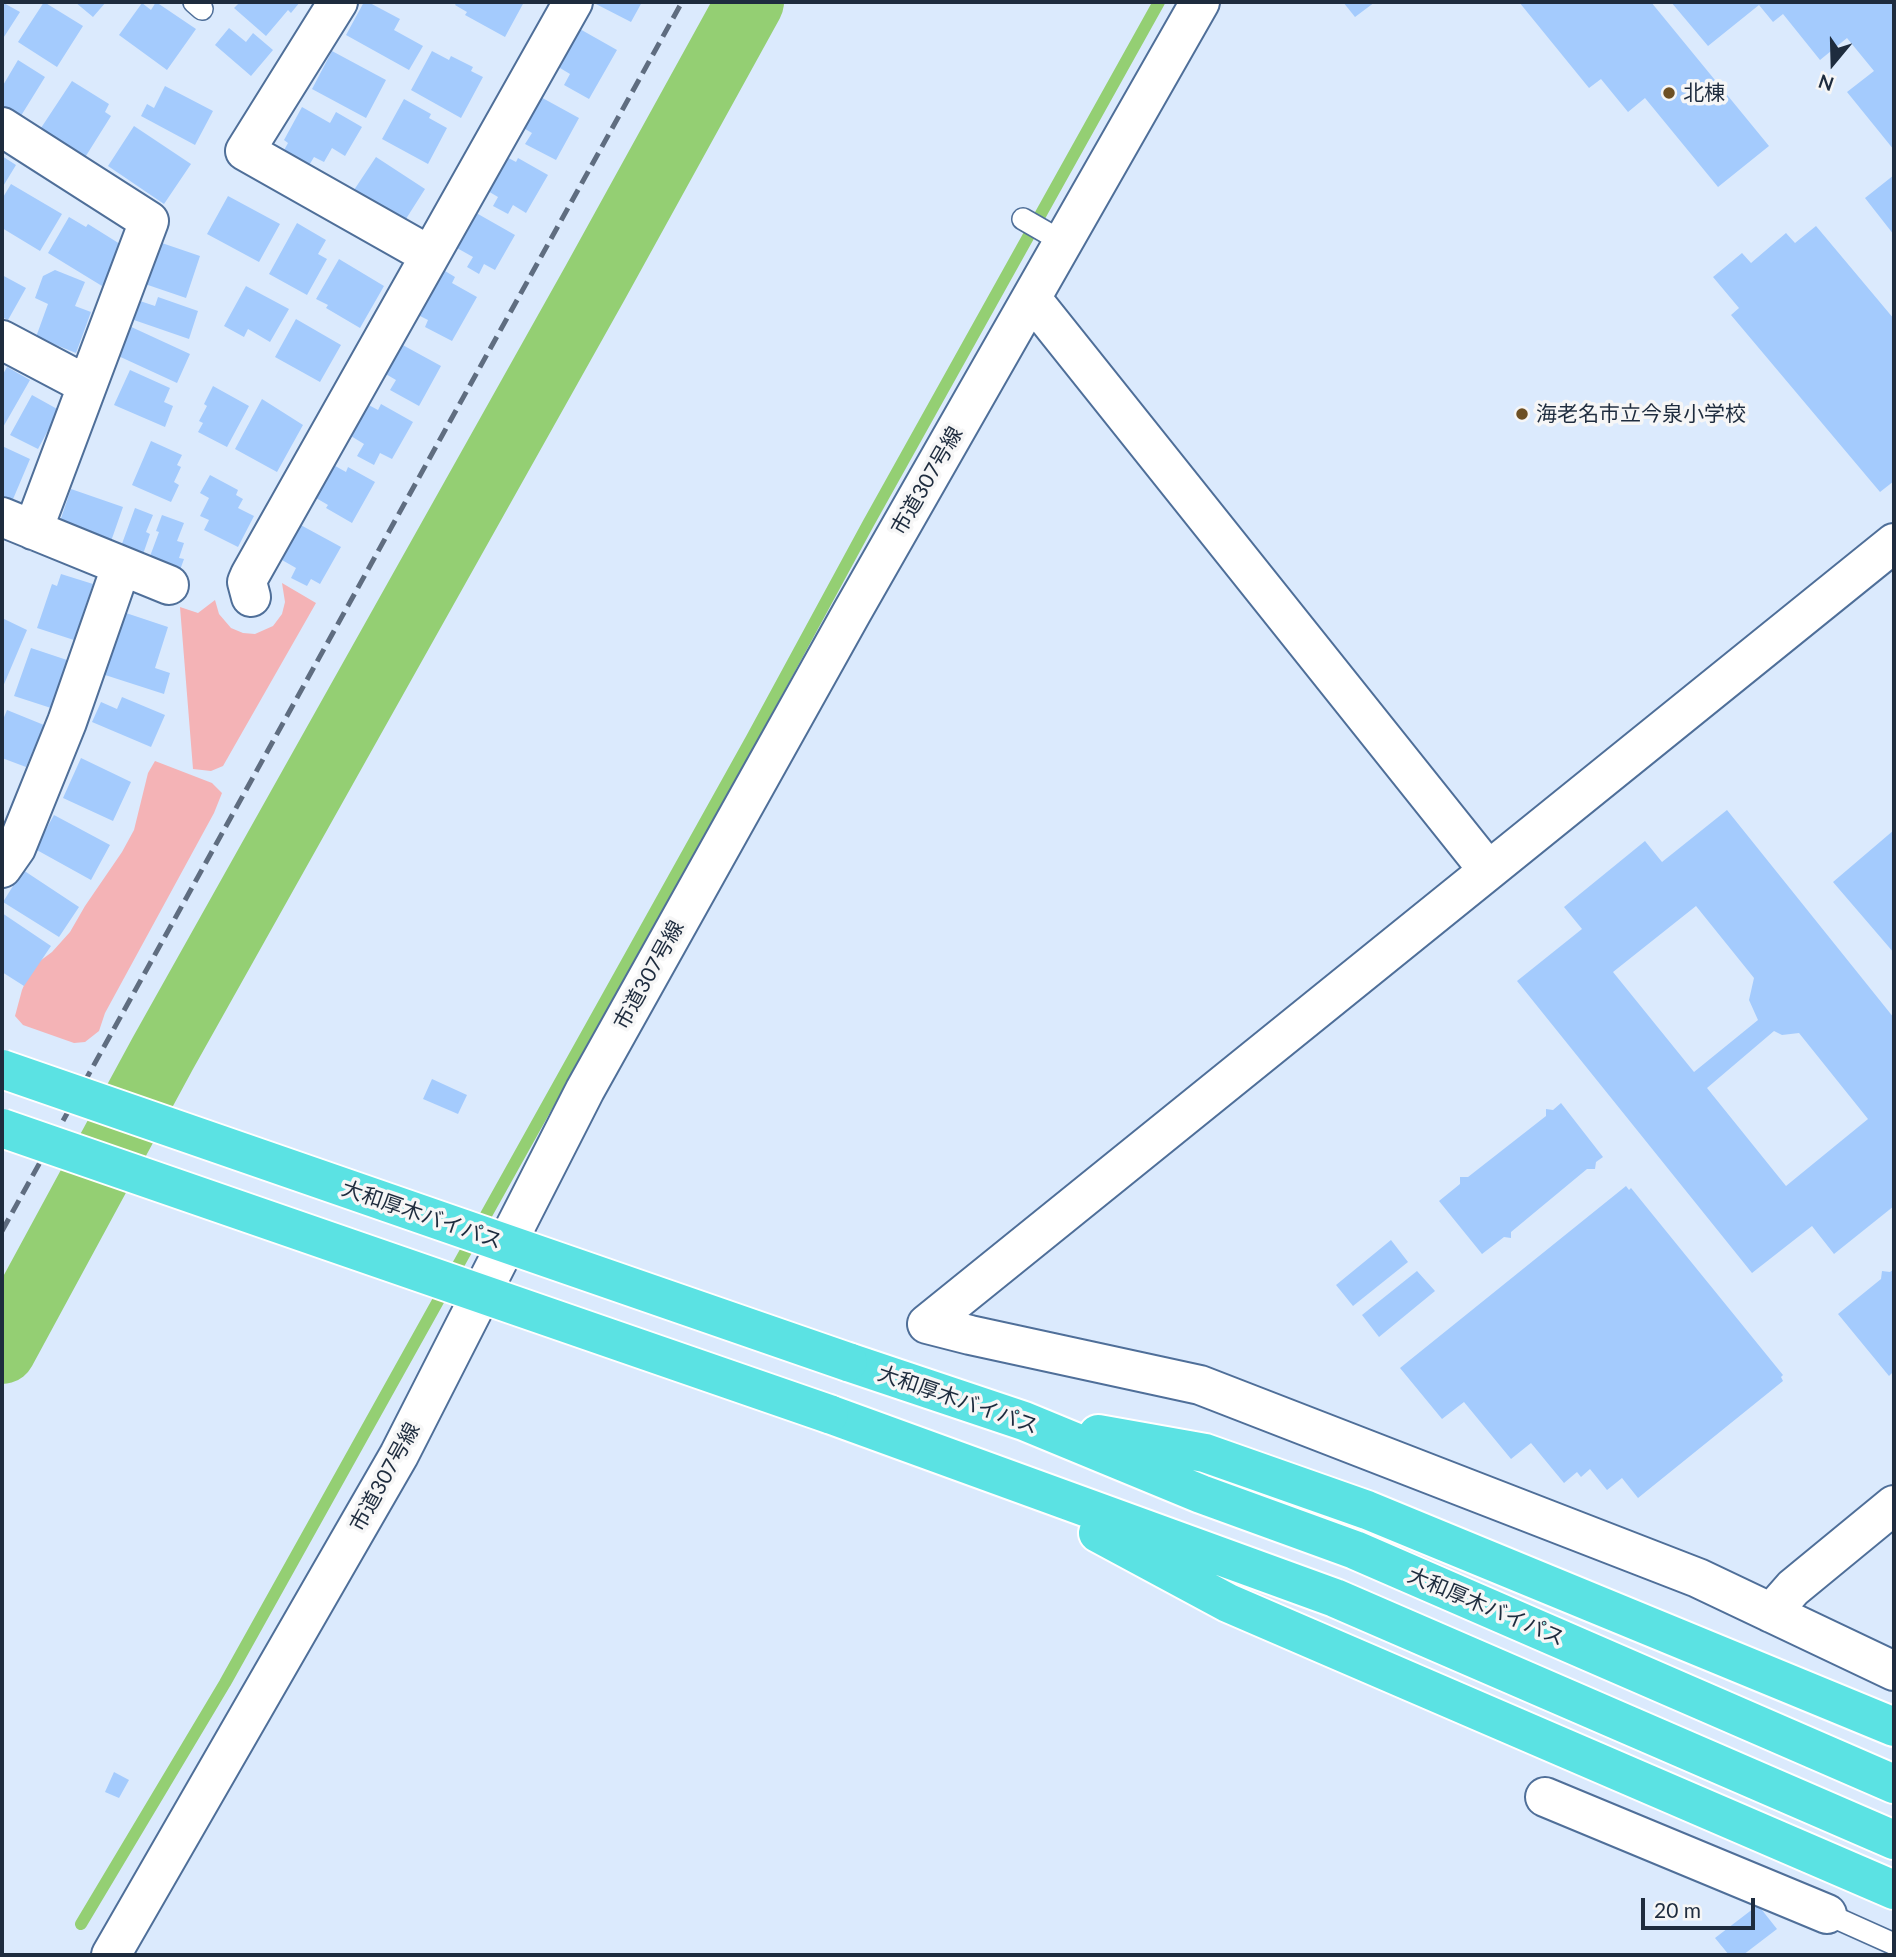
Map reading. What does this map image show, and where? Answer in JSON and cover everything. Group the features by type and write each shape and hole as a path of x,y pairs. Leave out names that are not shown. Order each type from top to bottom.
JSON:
{"highway":[{"name":"大和厚木バイパス","path":"2,1069 1024,1421 1201,1494 1355,1550 1894,1784"},
{"path":"2,1128 972,1464 1335,1598 1894,1840"},
{"path":"1024,1421 1205,1453 1342,1501 1894,1727"},
{"path":"972,1464 1228,1603 1894,1890"}],"street":[{"path":"338,2 245,151 429,256"},
{"path":"251,597 247,582 250,575 573,2"},
{"name":"市道307号線","path":"111,1955 398,1455 585,1090 852,612 1031,299 1055,237 1200,2"},
{"path":"2,127 149,221 87,385 17,523 169,585"},
{"path":"1031,299 1488,870"},
{"path":"2,340 87,385"},
{"path":"1894,543 927,1324 1200,1385 1698,1578 1894,1671"},
{"path":"2,868 16,848 66,722 121,567"},
{"path":"1771,1612 1793,1588 1894,1505"},
{"path":"1545,1797 1827,1914"}],"lane":[{"path":"1023,219 1055,237"},
{"path":"1827,1914 1894,1944"}],"shaded area":[{"path":"282,583 316,603 223,766 211,771 193,769 180,607 198,613 215,600 219,614 231,628 255,634 273,626 282,614 285,602"},
{"path":"155,761 212,783 222,793 214,813 105,1013 99,1031 85,1042 74,1043 23,1025 15,1016 32,967 52,952 70,932 122,852 134,830 148,773"}],"building":[{"path":"2,2 20,12 2,40"},
{"path":"44,2 83,26 57,67 18,42"},
{"path":"75,2 106,2 93,17"},
{"path":"156,2 196,29 167,70 119,35 142,3 151,10"},
{"path":"240,2 300,2 291,13 288,10 266,36 234,8"},
{"path":"364,2 400,19 394,30 423,46 409,70 346,35"},
{"path":"457,2 524,2 505,37 465,15 467,12 455,5"},
{"path":"592,2 642,2 631,22"},
{"path":"1343,2 1375,2 1355,17"},
{"name":"北棟","path":"1519,2 1651,2 1769,146 1718,187 1645,98 1628,112 1601,79 1589,88"},
{"path":"1671,2 1894,2 1894,150 1847,92 1874,71 1847,38 1820,60 1783,14 1773,22 1759,5 1708,46"},
{"path":"571,24 617,50 589,99 564,85 570,74 555,65"},
{"path":"229,28 246,42 253,33 273,50 251,76 215,45"},
{"path":"332,51 386,80 366,118 312,89"},
{"path":"432,51 449,60 451,56 473,67 471,71 483,77 461,118 411,90"},
{"path":"18,60 45,77 19,119 2,109 2,87"},
{"path":"72,81 109,104 105,112 111,116 84,159 39,131"},
{"path":"165,86 213,111 195,145 141,116 147,104 154,108"},
{"path":"537,95 579,118 556,160 525,144 532,133 520,126"},
{"path":"404,99 431,114 429,118 447,128 428,164 382,139"},
{"path":"302,107 330,123 336,112 362,127 345,156 332,148 324,162 314,157 308,167 283,152 288,143 284,140"},
{"path":"134,126 191,164 164,204 108,166"},
{"path":"501,154 516,162 518,158 548,175 526,213 513,205 508,214 493,206 498,197 481,187"},
{"path":"2,156 16,165 2,188"},
{"path":"376,157 425,189 404,222 354,190"},
{"path":"1894,175 1894,235 1865,198"},
{"path":"11,184 62,214 40,251 2,228 2,199"},
{"path":"228,196 280,224 259,262 207,234"},
{"path":"471,210 515,235 495,270 484,264 479,274 467,267 473,257 457,248"},
{"path":"69,217 86,227 88,224 120,244 116,251 121,254 102,286 48,253"},
{"path":"297,223 326,240 318,254 327,259 307,295 269,274"},
{"path":"1816,226 1894,319 1894,481 1880,492 1731,315 1739,308 1713,277 1742,253 1751,263 1786,233 1795,243"},
{"path":"159,242 200,256 186,298 145,284"},
{"path":"339,259 384,286 360,328 316,299"},
{"path":"435,265 455,277 452,283 477,297 452,341 425,327 428,320 410,311"},
{"path":"55,270 85,282 75,306 91,312 76,353 36,337 48,304 35,298 43,276"},
{"path":"2,275 26,288 8,320 2,317"},
{"path":"246,286 289,309 270,342 248,329 244,337 224,326"},
{"path":"158,297 198,311 189,339 134,320 140,301 155,306"},
{"path":"296,319 341,345 320,382 275,357"},
{"path":"127,325 190,354 177,383 114,354"},
{"path":"399,343 441,366 419,406 390,390 396,380 384,373"},
{"path":"7,367 30,380 2,429 2,376"},
{"path":"130,370 170,388 164,402 173,406 165,427 114,405"},
{"path":"213,386 249,406 227,447 198,432 203,423 199,421 207,406 204,404"},
{"path":"32,395 59,410 38,449 10,435"},
{"path":"262,399 303,425 277,472 235,449"},
{"path":"363,402 378,410 381,404 413,422 392,459 380,453 374,465 357,456 364,444 351,436 353,431 348,429"},
{"path":"151,441 182,455 177,465 181,467 174,482 179,485 171,502 132,485"},
{"path":"2,446 30,459 8,511 2,508"},
{"path":"328,462 346,472 348,467 375,482 352,523 326,508 328,505 311,495"},
{"path":"210,475 238,490 236,495 243,499 238,508 254,516 238,547 204,530 209,520 200,516 209,498 200,493"},
{"path":"71,489 123,507 109,547 57,530"},
{"path":"135,508 153,515 146,532 150,534 141,560 119,552"},
{"path":"162,515 184,523 177,541 184,543 179,558 184,559 180,570 149,559"},
{"path":"297,523 341,547 320,584 311,579 307,586 291,578 296,568 282,560 288,549 284,546"},
{"path":"61,574 93,584 74,640 37,628 52,584 57,586"},
{"path":"123,612 168,627 155,668 170,673 164,694 102,674"},
{"path":"2,618 27,630 2,689"},
{"path":"31,648 67,660 51,708 14,696"},
{"path":"122,697 165,715 151,747 92,722 101,702 117,709"},
{"path":"7,710 44,725 26,767 2,758 2,722"},
{"path":"81,758 131,782 113,821 63,798"},
{"path":"1727,810 1894,1018 1894,1206 1834,1254 1812,1226 1752,1273 1517,981 1582,929 1564,907 1645,841 1662,862","holes":["1696,906 1754,978 1749,1000 1758,1020 1694,1072 1613,972","1774,1031 1782,1035 1799,1033 1868,1119 1786,1186 1707,1088"]},
{"path":"54,815 110,845 91,880 35,849"},
{"path":"1894,830 1894,953 1833,882"},
{"path":"23,870 79,907 59,937 3,902"},
{"path":"2,913 51,946 24,986 2,972"},
{"path":"432,1079 467,1095 458,1114 423,1099"},
{"path":"1561,1103 1603,1157 1596,1162 1595,1169 1587,1169 1511,1232 1511,1238 1504,1237 1482,1254 1439,1201 1460,1184 1460,1177 1468,1177 1546,1116 1546,1109 1553,1110"},
{"path":"1626,1186 1629,1190 1631,1188 1783,1375 1783,1381 1638,1498 1622,1478 1607,1490 1590,1469 1581,1477 1577,1472 1564,1483 1531,1443 1511,1459 1464,1402 1442,1419 1400,1368"},
{"path":"1391,1240 1408,1262 1353,1306 1336,1285"},
{"path":"1894,1269 1894,1371 1889,1376 1838,1314 1881,1279 1882,1271 1890,1272"},
{"path":"1417,1271 1435,1291 1379,1337 1362,1315"},
{"path":"114,1772 129,1780 119,1798 105,1792"},
{"path":"1758,1905 1777,1929 1743,1955 1729,1955 1715,1938"}],"waterway":[{"path":"2,1350 163,1053 750,2"},
{"path":"81,1924 225,1683 1159,2"}],"railway":[{"path":"2,1231 682,2"}],"place":[{"name":"北棟","path":"1669,93"},
{"name":"海老名市立今泉小学校","path":"1522,414"}]}
